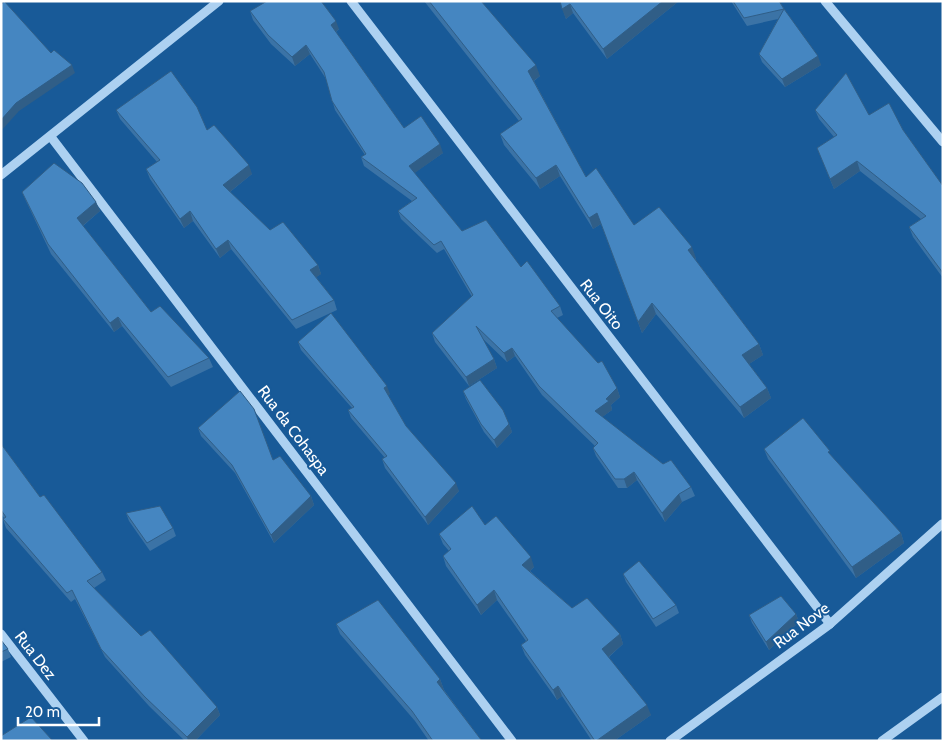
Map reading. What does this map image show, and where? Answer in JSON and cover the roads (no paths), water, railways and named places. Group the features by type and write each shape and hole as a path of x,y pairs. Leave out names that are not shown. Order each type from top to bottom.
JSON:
{"street":[{"path":"1,175 52,137 219,1"},
{"name":"Rua Oito","path":"351,1 830,624"},
{"path":"825,1 943,142"},
{"name":"Rua da Cohaspa","path":"52,137 512,741"},
{"name":"Rua Nove","path":"670,741 830,624 942,524"},
{"name":"Rua Dez","path":"1,634 84,741"},
{"path":"882,741 943,698"}]}
